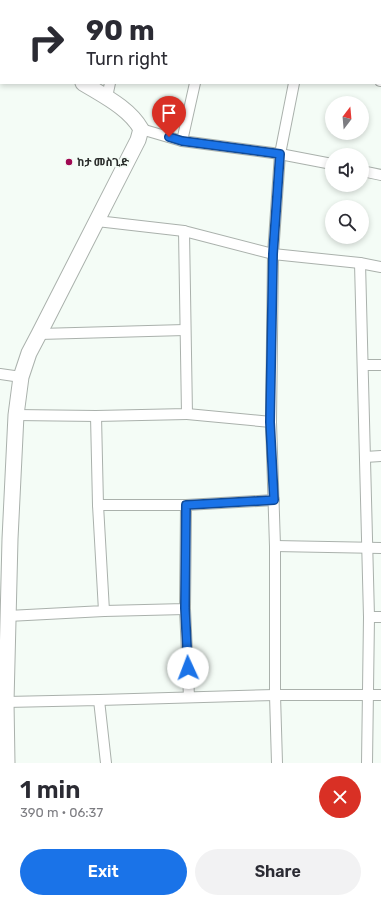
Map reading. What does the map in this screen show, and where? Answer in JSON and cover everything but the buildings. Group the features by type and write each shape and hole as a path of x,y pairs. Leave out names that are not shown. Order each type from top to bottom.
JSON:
{"street":[{"path":"87,84 108,90 135,119 141,129 182,141 280,154 325,163"},
{"path":"182,141 195,84"},
{"path":"277,763 275,696 275,546 270,422 273,254 280,154 294,84"},
{"path":"7,763 4,655 8,616 5,538 16,415 21,377 39,334 138,140 141,129"},
{"path":"369,172 381,175"},
{"path":"97,221 184,231 273,254 360,264 381,268"},
{"path":"184,231 187,414"},
{"path":"360,264 369,617 367,763"},
{"path":"39,334 185,330"},
{"path":"363,365 381,365"},
{"path":"0,374 21,377"},
{"path":"16,415 96,416 187,414 270,422"},
{"path":"96,416 98,505 104,611"},
{"path":"365,457 381,456"},
{"path":"98,505 186,505 274,500"},
{"path":"186,505 185,608 189,697"},
{"path":"275,546 381,548"},
{"path":"8,616 185,608"},
{"path":"369,617 381,617"},
{"path":"6,702 189,697 381,695"},
{"path":"99,700 106,763"}],"place":[{"name":"ከታ መስጊድ","path":"69,162"}],"route":[{"path":"169,137 182,141 280,154 273,254 270,422 274,500 186,505 185,608 188,668"}]}
